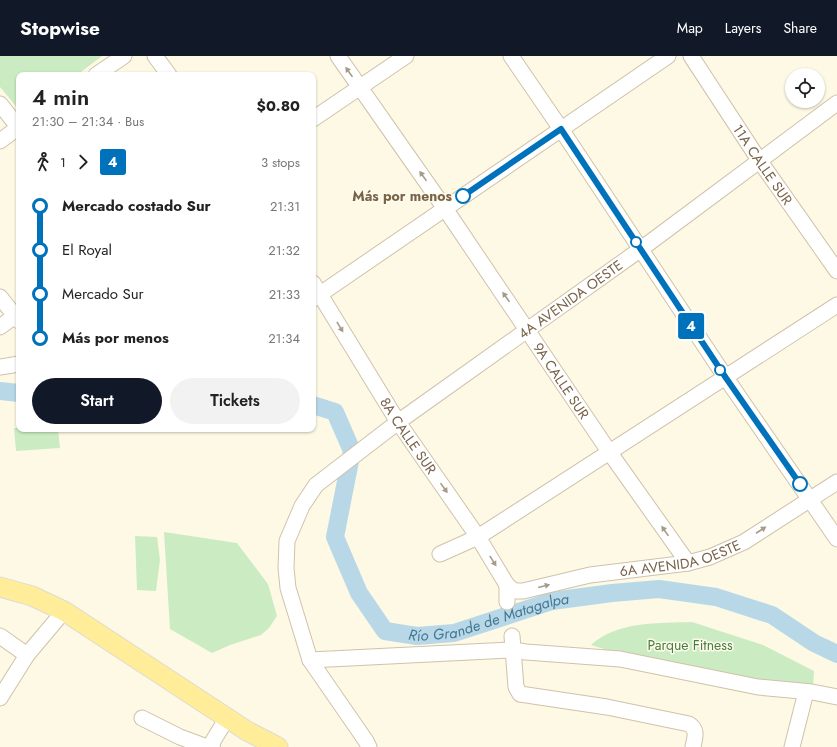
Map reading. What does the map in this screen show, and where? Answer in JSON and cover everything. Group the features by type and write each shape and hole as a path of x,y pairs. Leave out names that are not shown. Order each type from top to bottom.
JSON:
{"main road":[{"path":"0,588 32,596 64,611 247,731 278,747"}],"street":[{"path":"100,72 124,56"},
{"path":"156,56 167,72"},
{"name":"9A CALLE SUR","path":"338,56 445,208 528,329 610,453 688,563"},
{"path":"316,117 406,56"},
{"path":"511,56 726,378 837,539"},
{"path":"316,291 445,208 668,56"},
{"name":"11A CALLE SUR","path":"691,56 759,160 837,271"},
{"name":"4A AVENIDA OESTE","path":"368,747 366,741 310,660 288,588 286,568 287,541 302,506 316,485 398,422 641,249 837,103"},
{"path":"0,104 16,124"},
{"path":"0,141 16,130"},
{"name":"8A CALLE SUR","path":"316,294 398,422 478,537 507,585"},
{"path":"0,297 16,315"},
{"path":"440,554 478,537 837,305"},
{"path":"0,327 16,318"},
{"path":"0,366 16,364"},
{"name":"6A AVENIDA OESTE","path":"507,585 514,591 523,592 590,575 688,563 710,557 744,542 837,482"},
{"path":"507,585 507,602"},
{"path":"0,698 27,655 64,611"},
{"path":"0,636 27,655"},
{"path":"310,660 512,643 526,652 620,659 758,687 837,697"},
{"path":"512,643 516,687 520,694 607,706 689,724 694,727 696,731 693,747"},
{"path":"792,747 806,692"},
{"path":"142,718 180,737 207,747"},
{"path":"212,747 213,741 227,718"}],"green space":[{"path":"0,56 102,56 81,72 16,72 16,106 0,87"},
{"path":"14,428 16,428 16,432 58,432 60,448 16,451"},
{"path":"164,532 237,543 268,584 277,616 269,628 261,635 230,645 212,653 170,629"},
{"path":"135,536 157,537 160,560 156,591 137,590"},
{"name":"Parque Fitness","path":"692,622 763,645 814,671 813,688 673,666 591,645 601,637 626,627 652,623"}],"waterway":[{"name":"Río Grande de Matagalpa","path":"0,391 16,393"},
{"name":"Río Grande de Matagalpa","path":"316,406 335,412 352,451 335,537 359,593 385,631 417,636 454,633 552,601 612,593 659,589 716,597 772,615 814,643 837,654"}],"bus line":[{"name":"4","path":"463,196 561,129 726,378 800,484"}],"place":[{"name":"Más por menos","path":"463,196"}]}
